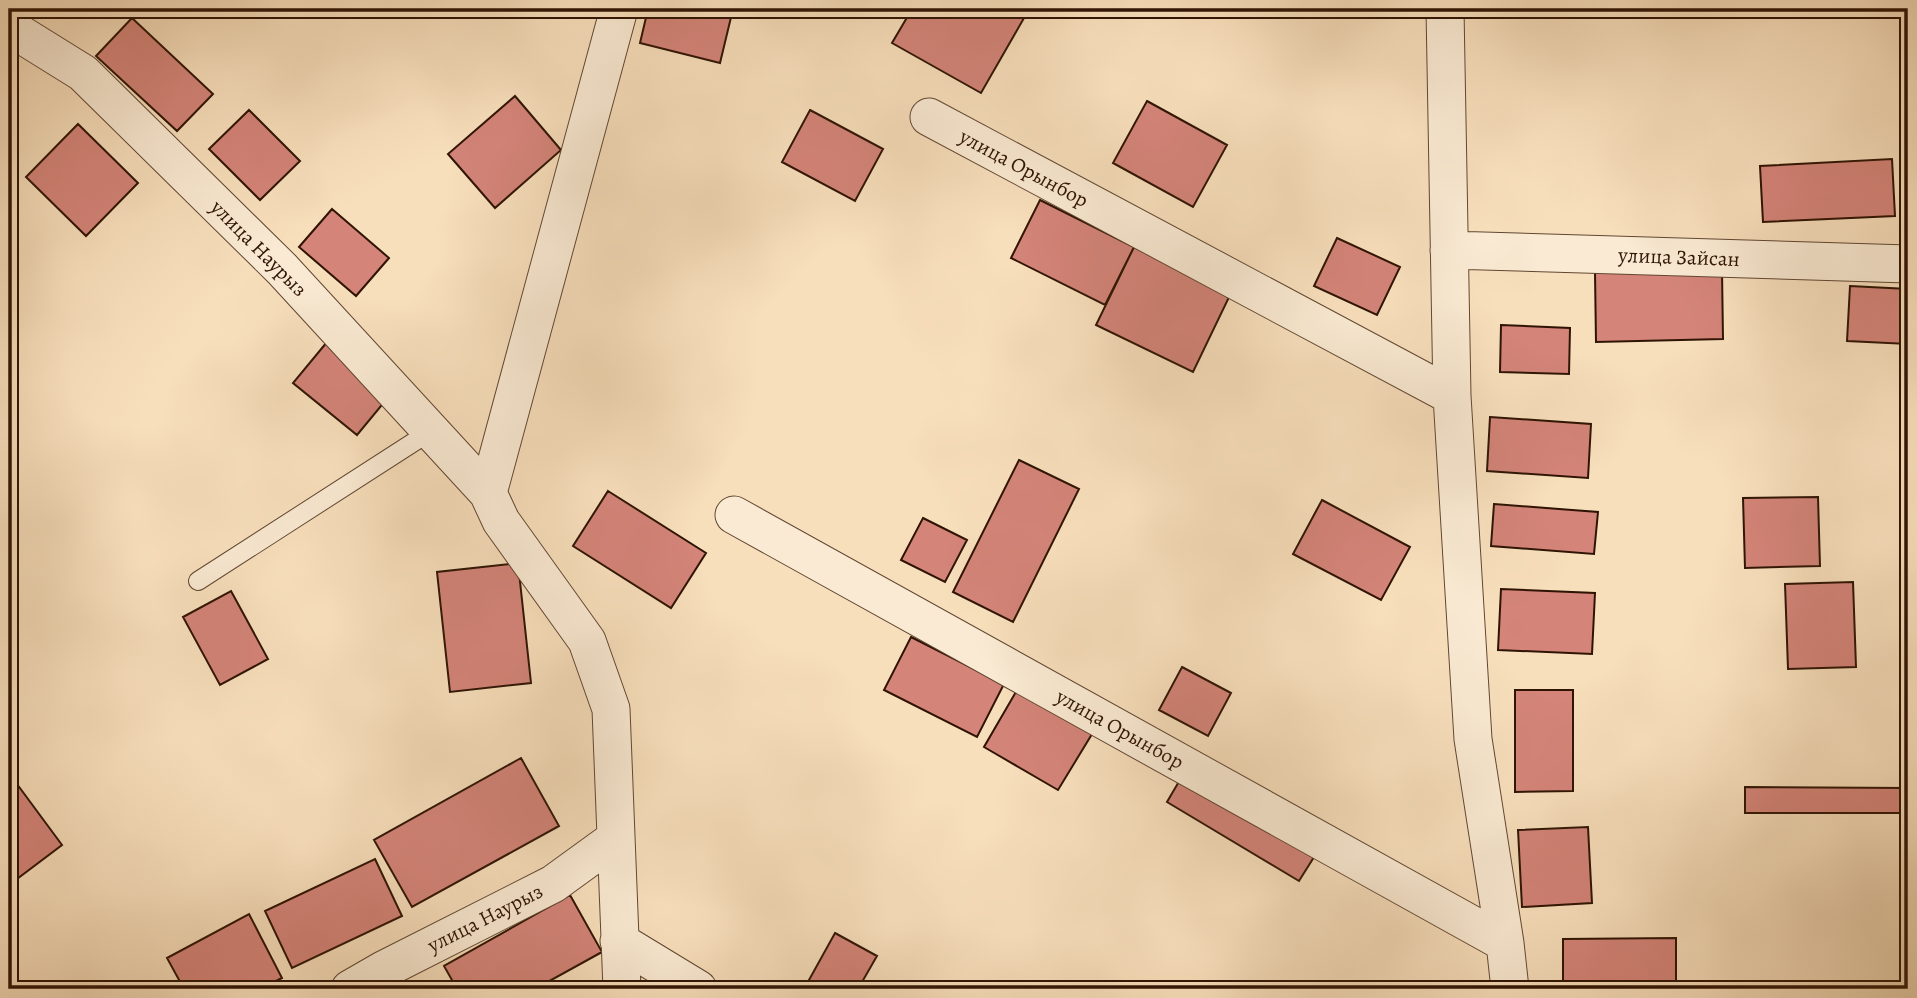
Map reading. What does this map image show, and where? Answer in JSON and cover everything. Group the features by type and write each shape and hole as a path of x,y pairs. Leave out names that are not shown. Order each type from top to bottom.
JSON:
{"street":[{"path":"488,493 619,9"},
{"path":"1444,9 1452,396 1474,738 1510,989"},
{"name":"улица Наурыз","path":"9,27 83,73 282,269 488,493 501,521 587,641 611,709 622,989"},
{"name":"улица Орынбор","path":"929,117 1452,396"},
{"name":"улица Зайсан","path":"1449,250 1908,264"},
{"name":"улица Орынбор","path":"734,515 1505,943"},
{"name":"улица Наурыз","path":"350,989 553,884 615,839"},
{"path":"620,942 698,989"}],"lane":[{"path":"198,581 431,431"}],"building":[{"path":"535,9 554,9 548,17"},
{"path":"648,9 733,9 720,63 640,43"},
{"path":"912,9 1028,11 981,93 892,43"},
{"path":"132,18 213,94 177,131 96,56"},
{"path":"515,96 561,150 495,208 448,154"},
{"path":"1147,101 1227,145 1193,207 1113,163"},
{"path":"249,110 300,161 260,200 209,149"},
{"path":"810,110 883,149 855,201 782,162"},
{"path":"78,124 138,183 86,236 26,177"},
{"path":"1892,159 1895,216 1763,222 1760,166"},
{"path":"1040,200 1134,247 1105,305 1011,258"},
{"path":"332,209 389,258 356,296 299,247"},
{"path":"1337,238 1400,267 1377,315 1314,286"},
{"path":"1134,247 1231,293 1193,372 1096,325"},
{"path":"1722,270 1723,339 1596,342 1595,273"},
{"path":"1850,286 1908,289 1908,344 1847,341"},
{"path":"1501,325 1570,328 1569,374 1500,372"},
{"path":"327,342 391,394 357,435 293,383"},
{"path":"1490,417 1591,424 1588,478 1487,471"},
{"path":"1019,460 1079,489 1013,622 953,592"},
{"path":"608,491 706,553 671,608 573,546"},
{"path":"1818,497 1820,566 1745,568 1743,498"},
{"path":"1322,500 1410,547 1381,600 1293,554"},
{"path":"1494,504 1598,512 1594,554 1491,546"},
{"path":"923,518 967,540 945,582 901,560"},
{"path":"518,563 531,683 450,692 437,572"},
{"path":"1853,582 1856,667 1788,669 1785,584"},
{"path":"1501,589 1595,593 1592,654 1498,650"},
{"path":"231,591 268,659 220,685 183,617"},
{"path":"911,637 1004,684 977,737 884,690"},
{"path":"1182,667 1231,693 1208,736 1159,710"},
{"path":"1017,690 1092,734 1058,790 984,747"},
{"path":"1515,690 1573,690 1573,791 1515,792"},
{"path":"521,758 559,826 412,907 374,840"},
{"path":"1181,778 1314,857 1299,881 1167,802"},
{"path":"14,780 62,845 9,885 9,783"},
{"path":"1745,787 1908,788 1908,813 1745,813"},
{"path":"1588,827 1592,903 1522,907 1518,830"},
{"path":"375,859 402,916 292,968 265,911"},
{"path":"570,895 602,952 535,989 457,989 444,966"},
{"path":"249,914 282,978 260,989 184,989 167,958"},
{"path":"835,933 877,956 858,989 804,989"},
{"path":"1676,938 1676,989 1563,989 1563,939"}]}
